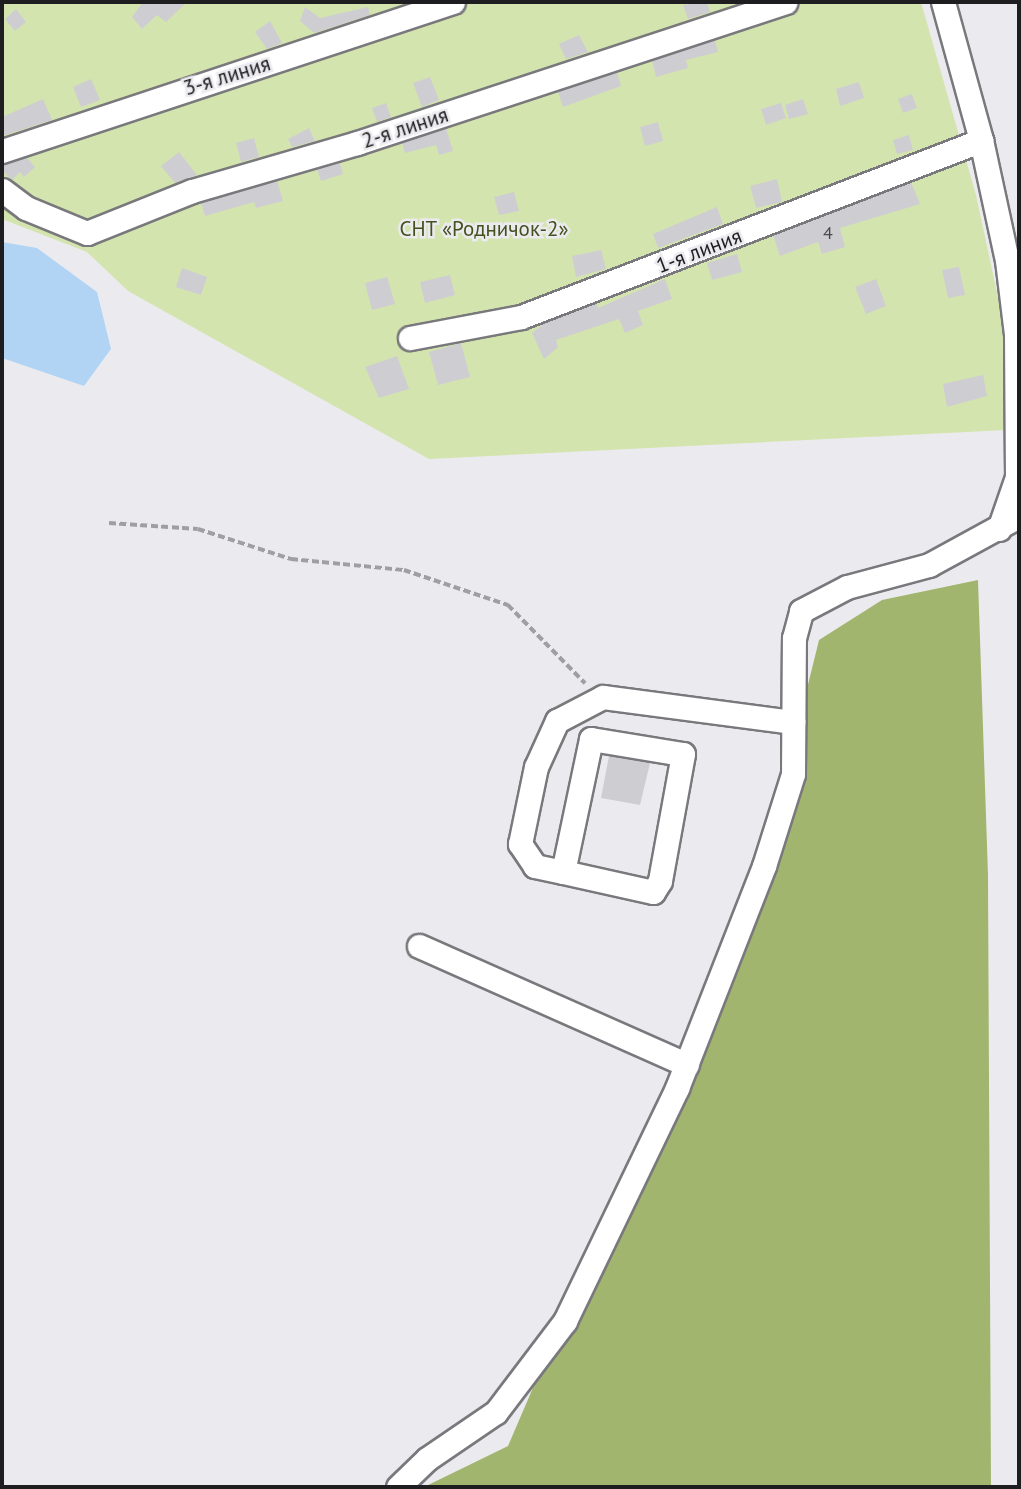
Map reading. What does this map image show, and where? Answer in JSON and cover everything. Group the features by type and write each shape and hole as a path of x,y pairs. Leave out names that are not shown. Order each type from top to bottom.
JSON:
{"street":[{"name":"3-я линия","path":"2,151 453,2"},
{"name":"2-я линия","path":"2,190 26,208 87,233 192,191 370,139 785,2"},
{"path":"943,2 981,140 1007,260 1016,334 1017,477 999,529"},
{"name":"1-я линия","path":"410,338 521,317 981,140"},
{"path":"398,1487 427,1459 496,1412 565,1321 687,1065 764,866 793,774 794,638 801,611 847,587 929,565 1019,516"},
{"path":"563,872 591,739 683,754 660,881 653,892 535,866 520,844 536,767 557,721 603,698 793,722"},
{"path":"419,946 687,1065"}],"path":[{"path":"109,523 198,529 291,559 404,570 508,605 603,698"}],"green space":[{"name":"СНТ «Родничок-2»","path":"2,2 921,2 976,195 1011,358 1007,430 429,459 128,291 87,252 2,219"},
{"path":"978,580 988,875 991,1487 424,1487 508,1446 535,1383 631,1202 796,801 802,709 819,640 882,600"}],"water":[{"path":"2,242 37,248 97,292 111,349 84,386 2,358"}],"building":[{"path":"143,2 187,2 166,22 157,15 142,29 132,17"},
{"path":"707,2 710,12 688,19 683,5"},
{"path":"305,7 320,18 368,7 370,15 314,33 300,21"},
{"path":"16,9 26,22 15,31 5,19"},
{"path":"270,21 282,43 267,49 255,32"},
{"path":"579,35 588,52 566,59 559,44"},
{"path":"715,40 718,52 686,60 688,68 656,77 652,61"},
{"path":"617,72 621,86 563,107 558,92"},
{"path":"430,77 439,100 422,107 413,83"},
{"path":"91,79 100,100 81,107 73,87"},
{"path":"859,82 864,98 840,106 836,89"},
{"path":"912,94 917,108 903,113 898,99"},
{"path":"43,99 52,120 2,136 2,117"},
{"path":"803,99 808,114 789,119 785,105"},
{"path":"386,103 391,117 377,122 372,108"},
{"path":"781,103 786,118 766,125 761,109"},
{"path":"658,122 663,141 645,146 640,127"},
{"path":"309,128 315,141 292,147 288,139"},
{"path":"446,128 453,151 439,155 436,145 405,153 402,143"},
{"path":"909,135 913,150 897,154 893,140"},
{"path":"254,138 259,157 241,162 236,143"},
{"path":"179,152 197,175 175,183 161,166"},
{"path":"27,158 35,167 24,177 20,172 12,180 2,170 2,165"},
{"path":"340,163 343,174 321,181 317,169"},
{"path":"777,179 782,202 756,208 750,186"},
{"path":"277,181 283,201 256,208 254,202 205,216 201,203"},
{"path":"911,182 920,204 840,228 845,247 822,254 818,242 780,256 773,235"},
{"path":"514,192 519,211 499,215 494,197"},
{"path":"717,207 723,224 658,248 653,234"},
{"path":"601,250 606,269 576,277 572,256"},
{"path":"737,254 742,272 712,280 707,263"},
{"path":"959,267 965,295 948,298 942,270"},
{"path":"182,268 207,277 201,295 176,287"},
{"path":"450,275 455,295 425,303 420,282"},
{"path":"387,277 395,304 372,310 365,283"},
{"path":"665,279 672,299 638,311 643,325 625,333 619,319 556,340 558,347 544,359 532,333 545,323 597,303 598,308"},
{"path":"876,279 886,306 866,314 855,287"},
{"path":"461,343 470,377 438,385 429,352"},
{"path":"397,356 409,389 379,398 365,367"},
{"path":"983,375 987,396 947,407 943,384"},
{"path":"609,756 650,763 640,805 601,798"}]}
